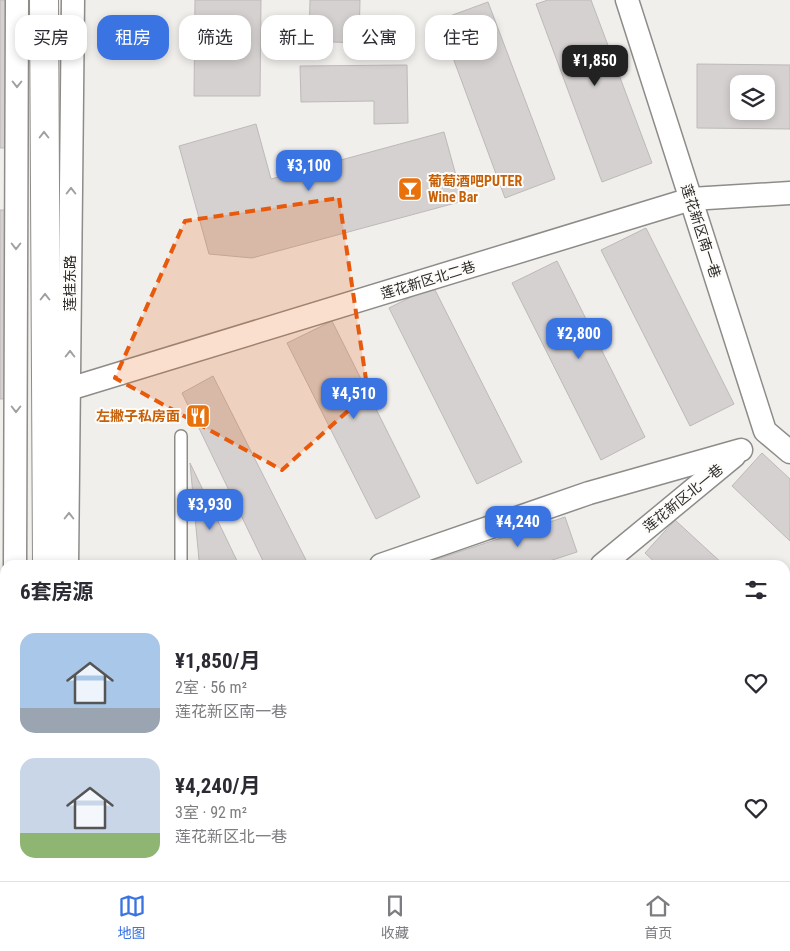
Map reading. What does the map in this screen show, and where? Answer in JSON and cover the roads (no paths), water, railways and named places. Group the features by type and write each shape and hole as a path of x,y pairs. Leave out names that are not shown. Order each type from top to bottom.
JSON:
{"highway":[{"path":"44,0 54,560"}],"street":[{"path":"16,560 17,0"},
{"name":"莲桂东路","path":"54,560 70,389 73,0"},
{"name":"莲花新区南一巷","path":"627,0 765,431"},
{"name":"莲花新区北二巷","path":"70,389 691,199 790,193"},
{"path":"765,431 790,452"},
{"name":"莲花新区北一巷","path":"608,560 765,431"},
{"path":"395,560 589,493 742,450"}],"lane":[{"path":"181,436 181,560"}],"place":[{"name":"葡萄酒吧PUTER Wine Bar","path":"410,189"},
{"name":"左撇子私房面","path":"198,416"}]}
